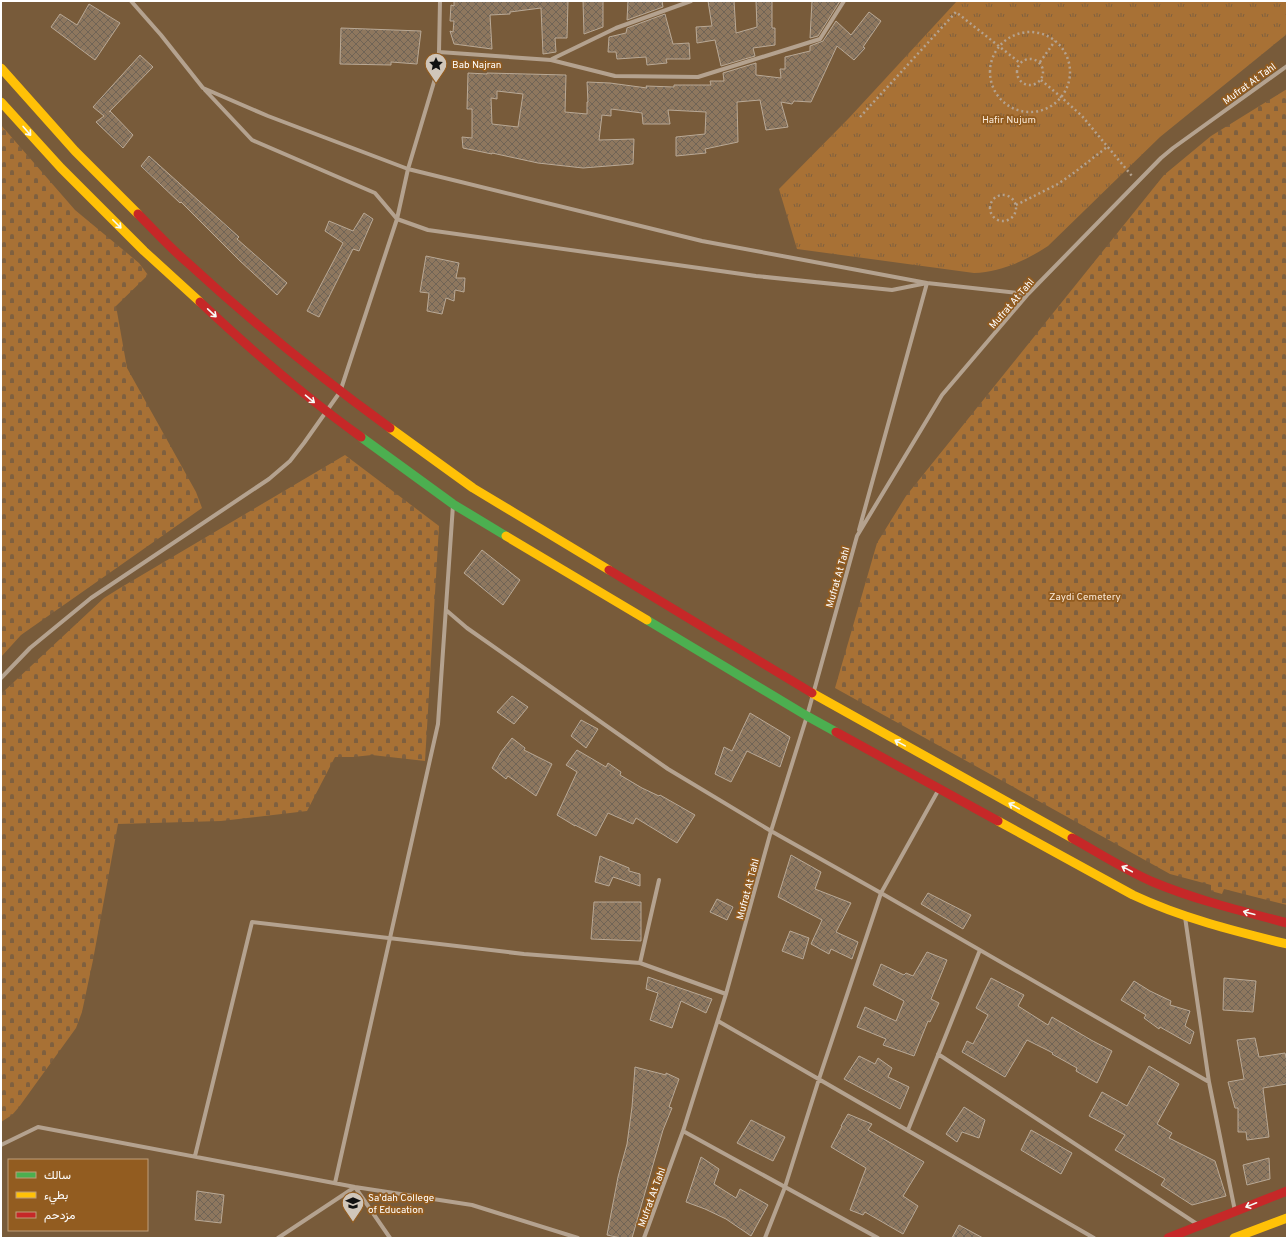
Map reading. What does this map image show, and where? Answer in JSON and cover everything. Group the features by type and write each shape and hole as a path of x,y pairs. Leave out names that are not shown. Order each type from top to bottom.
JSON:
{"main road":[{"path":"1,68 75,151 187,263 264,330 340,392 473,488 813,694 1143,877 1166,888 1199,899 1287,923"},
{"path":"1,102 61,168 144,251 253,351 326,412 453,504 806,716 1148,903 1206,923 1287,944"},
{"path":"1168,1238 1287,1191"},
{"path":"1234,1238 1287,1218"}],"street":[{"path":"131,1 161,35 203,88 252,140 375,193 397,219 428,230 756,276 892,290 927,283"},
{"path":"1,678 30,648 92,598 270,479 290,461 340,392 397,219 408,169 437,72 440,1"},
{"path":"551,60 616,28 691,1"},
{"path":"439,52 551,60 615,76 698,77 820,39 844,1"},
{"name":"Mufrat At Tahl","path":"644,1238 683,1131 718,1021 771,831 813,694 857,536 942,395 1028,294 1161,158 1287,66"},
{"path":"203,88 268,116 408,169 702,241 927,283 1028,294"},
{"path":"857,536 927,283"},
{"path":"335,1183 438,724 453,504"},
{"path":"446,610 467,628 668,769 771,831 1209,1082"},
{"path":"765,1238 785,1187 819,1079 881,893 940,789"},
{"path":"640,963 659,880"},
{"path":"1185,916 1209,1082 1236,1211"},
{"path":"195,1156 252,922 524,954 640,963 726,994"},
{"path":"908,1130 980,950"},
{"path":"718,1021 1094,1238"},
{"path":"938,1054 1199,1226"},
{"path":"1,1145 38,1127 335,1183 472,1205 578,1238"},
{"path":"683,1131 878,1238"},
{"path":"278,1238 354,1186"},
{"path":"354,1186 390,1238"}],"path":[{"path":"860,117 956,12 1020,63"},
{"path":"1030,32 1048,36 1055,41 1064,51 1069,63 1069,81 1061,96 1055,103 1039,110 1030,111 1021,110 1005,102 997,92 991,80 992,62 999,46 1010,38 1022,33 1030,32"},
{"path":"1040,62 1055,41"},
{"path":"1030,58 1040,62 1044,72 1041,80 1033,85 1022,82 1017,74 1017,68 1020,63 1024,59 1030,58"},
{"path":"1041,80 1082,116 1138,182"},
{"path":"1016,205 1050,189 1063,181 1107,147"},
{"path":"1000,195 1009,196 1016,205 1016,211 1013,216 1002,222 992,216 989,208 992,200 1000,195"}],"green space":[{"name":"Hafir Nujum","path":"957,1 1287,1 1287,34 1160,137 1048,246 1022,261 1003,268 974,273 797,249 779,189 849,118"},
{"name":"Zaydi Cemetery","path":"1287,89 1287,905 1224,889 1222,894 1211,891 1211,885 1170,874 835,688 877,543 906,496 1164,175 1211,136"},
{"path":"1,125 75,210 139,263 148,275 116,306 127,368 196,492 202,508 21,635 1,657"},
{"path":"345,455 439,526 425,761 372,755 335,757 307,811 221,821 118,824 93,960 82,1012 76,1028 19,1107 12,1115 1,1122 1,694 104,598"}],"building":[{"path":"454,1 568,1 567,38 555,38 556,52 543,54 541,8 510,12 510,14 490,15 492,49 454,44 450,31 453,32 454,21 450,21 451,5 454,6"},
{"path":"583,1 603,1 603,27 584,34"},
{"path":"628,1 662,1 663,7 627,20"},
{"path":"708,1 734,1 736,33 757,27 756,1 772,1 772,28 775,28 775,45 753,48 755,56 721,66 715,40 697,43 696,27 712,26"},
{"path":"812,1 840,1 818,36 810,38"},
{"path":"89,4 120,23 95,60 51,27 60,14 77,25"},
{"path":"869,12 881,21 863,47 865,48 854,60 837,46 811,102 794,101 792,104 781,102 788,127 766,130 760,100 737,102 738,142 705,149 706,153 676,156 676,137 705,134 706,112 668,110 670,124 643,124 642,113 611,109 611,116 602,115 599,140 634,139 633,164 583,168 538,163 463,148 462,137 472,138 472,109 467,109 468,73 566,75 565,112 587,114 587,82 610,83 647,88 646,86 674,87 674,85 711,85 710,81 724,81 723,73 756,63 756,75 781,78 780,69 785,69 785,57 810,51 810,46 823,41 836,21 851,35","holes":["497,91 523,94 518,127 492,124 491,98 497,99"]},
{"path":"665,14 673,44 689,43 690,59 666,59 667,63 647,65 646,57 617,59 616,52 608,52 609,37 626,33 627,28"},
{"path":"341,28 421,31 417,64 391,62 391,65 340,64"},
{"path":"140,55 153,67 109,112 110,111 133,135 123,148 96,122 104,116 93,107"},
{"path":"149,156 239,237 237,239 287,283 277,295 240,261 181,202 180,203 141,166"},
{"path":"364,213 373,219 359,251 353,249 319,317 307,311 343,243 325,231 329,221 353,231"},
{"path":"426,256 459,263 456,278 465,278 464,292 455,290 454,301 446,298 442,314 427,311 429,293 420,292"},
{"path":"482,550 520,580 503,605 464,573"},
{"path":"512,696 528,707 514,724 497,712"},
{"path":"750,713 790,737 780,767 747,751 731,782 715,774 724,747 732,751"},
{"path":"581,720 598,729 586,748 571,736"},
{"path":"512,738 525,748 524,750 552,764 536,796 508,776 506,779 492,768 501,752"},
{"path":"577,750 606,767 608,763 621,772 620,775 695,815 677,843 636,818 633,824 608,813 596,836 557,815 577,772 566,765"},
{"path":"791,855 821,872 815,889 851,903 836,932 858,942 852,959 831,949 829,954 811,944 822,920 778,897"},
{"path":"600,856 629,868 629,871 640,874 640,886 613,877 609,886 595,882"},
{"path":"928,893 971,915 963,929 921,904"},
{"path":"717,899 733,907 727,920 710,912"},
{"path":"594,902 641,902 641,941 591,939"},
{"path":"790,931 809,938 803,959 782,951"},
{"path":"927,952 947,960 931,999 939,1003 930,1022 928,1021 914,1056 883,1045 886,1039 857,1027 865,1007 896,1021 904,1001 873,985 881,964 904,975 906,973 913,976"},
{"path":"648,977 712,999 706,1013 681,1001 672,1028 650,1020 658,993 646,989"},
{"path":"991,978 1024,995 1018,1006 1048,1025 1052,1017 1112,1051 1097,1083 1076,1071 1077,1068 1052,1054 1053,1053 1027,1040 1005,1077 962,1052 967,1041 973,1044 988,1015 976,1008"},
{"path":"1224,978 1256,981 1253,1012 1223,1010"},
{"path":"1134,981 1171,1001 1170,1005 1190,1011 1185,1026 1194,1032 1190,1044 1160,1027 1159,1029 1144,1018 1146,1015 1121,1000"},
{"path":"1255,1038 1259,1057 1285,1053 1287,1061 1287,1084 1263,1088 1269,1137 1247,1140 1246,1132 1238,1132 1238,1108 1235,1108 1228,1082 1244,1079 1237,1040"},
{"path":"859,1056 875,1064 878,1058 892,1068 888,1077 909,1087 900,1109 844,1079"},
{"path":"1149,1066 1179,1084 1157,1124 1172,1133 1169,1138 1215,1161 1226,1196 1192,1205 1161,1185 1165,1179 1115,1150 1125,1135 1089,1116 1102,1092 1127,1106"},
{"path":"635,1067 666,1075 666,1073 679,1079 669,1107 672,1108 663,1130 632,1238 621,1238 607,1235 618,1177 627,1144"},
{"path":"964,1107 985,1120 979,1138 962,1132 957,1142 946,1134"},
{"path":"848,1114 872,1124 868,1130 924,1162 903,1196 918,1206 903,1234 865,1212 863,1215 850,1210 866,1168 831,1147"},
{"path":"751,1120 785,1137 773,1161 737,1143"},
{"path":"1031,1130 1072,1153 1061,1174 1021,1150"},
{"path":"701,1157 719,1169 714,1184 736,1198 740,1189 768,1205 751,1236 726,1219 686,1202"},
{"path":"1269,1158 1270,1179 1247,1185 1243,1165"},
{"path":"197,1191 224,1195 221,1223 195,1220"},
{"path":"959,1225 983,1238 952,1238"}],"traffic: fast":[{"path":"361,437 453,504 506,536"},
{"path":"647,620 836,732"}],"traffic: slow":[{"path":"1,68 75,151 138,214"},
{"path":"1,102 61,168 144,251 200,302"},
{"path":"390,428 473,488 609,570"},
{"path":"506,536 647,620"},
{"path":"812,693 1072,838"},
{"path":"998,821 1133,895 1170,911 1208,923 1287,944"},
{"path":"1234,1238 1287,1218"}],"traffic: jam":[{"path":"138,214 175,251 262,328 312,369 390,428"},
{"path":"200,302 278,372 361,437"},
{"path":"609,570 812,693"},
{"path":"836,732 998,821"},
{"path":"1072,838 1132,872 1153,882 1219,905 1287,923"},
{"path":"1168,1238 1287,1191"}],"place":[{"name":"Bab Najran","path":"436,84"},
{"name":"Sa'dah College of Education","path":"353,1222"}]}
